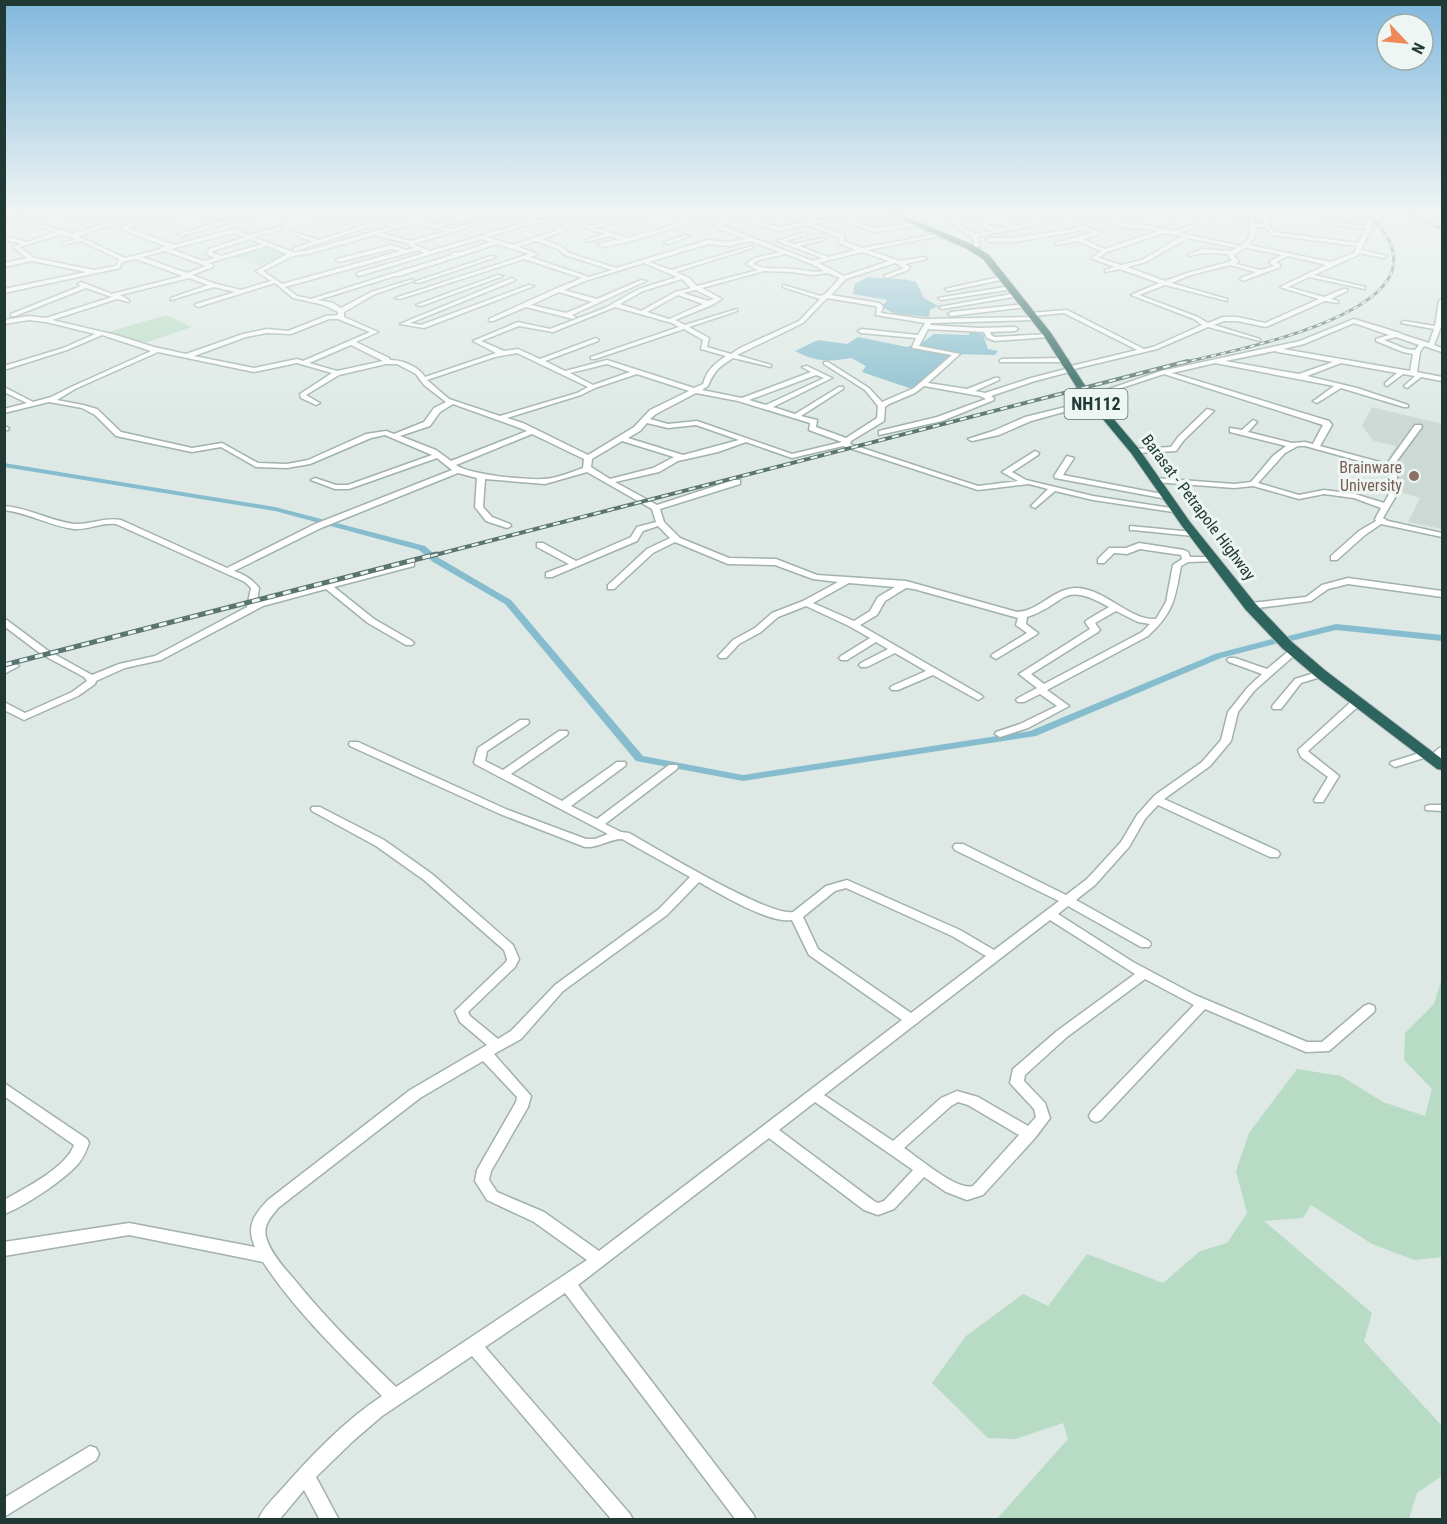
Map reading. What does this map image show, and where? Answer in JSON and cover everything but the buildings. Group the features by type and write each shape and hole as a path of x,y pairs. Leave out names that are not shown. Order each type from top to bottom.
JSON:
{"highway":[{"name":"Barasat - Petrapole Highway","path":"1008,283 1048,335 1091,399 1135,451 1193,534 1250,606 1291,648"},
{"name":"NH112","path":"1291,648 1357,702 1435,756"}],"street":[{"path":"4,291 44,283"},
{"path":"80,283 127,301"},
{"path":"46,320 161,283"},
{"path":"209,283 239,291"},
{"path":"198,305 239,291 277,283"},
{"path":"278,283 294,296 313,299 375,332 303,363"},
{"path":"313,299 365,283"},
{"path":"188,356 245,335 267,331 289,333 341,314 373,293 407,283"},
{"path":"419,283 432,288"},
{"path":"398,298 447,283"},
{"path":"419,305 480,283"},
{"path":"504,283 403,324 419,328 531,286"},
{"path":"522,283 597,301"},
{"path":"490,317 499,316 575,283"},
{"path":"567,315 637,283"},
{"path":"649,283 656,285"},
{"path":"502,353 476,341 518,324 547,332 583,319 662,283"},
{"path":"671,321 718,300 718,297 695,288 689,283"},
{"path":"643,312 676,293 714,283"},
{"path":"588,458 642,426 653,412 706,385 711,370 731,357 801,322 838,283"},
{"path":"949,283 957,287"},
{"path":"948,289 977,283"},
{"path":"1164,283 1225,300"},
{"path":"1164,283 1134,295 1196,318 1207,325 1258,340"},
{"path":"1291,283 1283,287 1336,302"},
{"path":"1343,283 1363,288"},
{"path":"173,299 214,285"},
{"path":"4,320 86,286"},
{"path":"784,286 823,297 877,304 880,306 876,314 885,316 928,324 986,330 1015,329"},
{"path":"986,395 1068,366 1174,342 1223,319 1239,319 1266,325 1345,291"},
{"path":"941,298 1014,292"},
{"path":"942,307 1014,292"},
{"path":"676,293 710,304"},
{"path":"454,303 482,311"},
{"path":"524,304 583,319"},
{"path":"1431,346 1438,328 1442,304"},
{"path":"615,305 688,328 707,339 703,348 769,366"},
{"path":"590,359 688,328 735,310"},
{"path":"928,324 1064,310 1142,350"},
{"path":"940,316 1031,313"},
{"path":"876,332 885,316"},
{"path":"4,320 29,318 46,320 102,333 158,350 254,370 291,361 337,373"},
{"path":"972,439 996,433 1028,419 1091,399 1162,372 1323,336 1354,321 1443,350"},
{"path":"1404,323 1438,328"},
{"path":"882,406 904,392 913,392 957,354 916,348 928,324"},
{"path":"986,330 989,338 995,339 1048,335"},
{"path":"861,331 921,337"},
{"path":"4,369 65,349 102,333"},
{"path":"1398,334 1378,339 1406,351 1417,352"},
{"path":"540,361 596,340"},
{"path":"350,342 377,353 387,359 386,362"},
{"path":"1407,386 1416,374 1417,352 1423,343"},
{"path":"1272,349 1443,379"},
{"path":"4,411 30,402 52,399 158,350"},
{"path":"424,379 502,353 518,351 593,387"},
{"path":"1002,361 1068,366"},
{"path":"1212,361 1224,365 1300,376 1406,406"},
{"path":"1300,376 1341,361"},
{"path":"316,403 303,397 303,394 337,373 386,362 402,364 419,373 433,391 452,402 500,418 588,458"},
{"path":"564,373 603,362 696,391 742,400 796,416 815,423 812,428 847,442 849,447 978,488 1024,482"},
{"path":"645,420 668,426 697,423 796,457 847,442 881,419 882,406 867,388 826,363"},
{"path":"768,407 829,378 805,366"},
{"path":"500,418 579,394 636,372"},
{"path":"742,400 817,372"},
{"path":"1162,372 1326,423 1328,425 1315,447"},
{"path":"1387,384 1402,372"},
{"path":"968,392 997,379"},
{"path":"882,433 939,419 957,410 992,399 986,395 922,384"},
{"path":"1317,401 1339,386"},
{"path":"796,416 842,387"},
{"path":"4,389 30,402"},
{"path":"52,399 52,402 92,410 109,428 119,434 192,450 222,445 260,466 304,463 369,436 386,433 397,435 438,455 458,470 481,477 545,482 589,469"},
{"path":"397,435 428,424 437,410 452,402"},
{"path":"1135,451 1173,449 1177,441 1197,427 1210,411"},
{"path":"1244,433 1253,422"},
{"path":"1389,466 1418,427"},
{"path":"1233,430 1290,445"},
{"path":"449,465 533,432"},
{"path":"621,438 682,457"},
{"path":"608,482 662,468 682,457 746,440"},
{"path":"1253,484 1290,445 1297,443 1389,466 1395,470 1393,494 1379,519 1381,521"},
{"path":"1035,453 1006,473 1024,482 1053,489 1177,511"},
{"path":"315,480 335,487 349,487 438,455"},
{"path":"588,458 589,469"},
{"path":"1070,458 1058,476 1167,497"},
{"path":"589,469 656,508 737,482"},
{"path":"227,571 318,525 458,470"},
{"path":"481,477 479,507 489,519 507,526"},
{"path":"1155,480 1234,486 1253,484 1299,497 1324,492 1354,496 1387,507"},
{"path":"1035,506 1053,489"},
{"path":"4,508 25,510 70,526 81,526 104,520 118,522 253,584 255,588 251,610"},
{"path":"656,508 660,523 676,538 728,561 776,562 809,576 906,584 1023,616 1070,591 1085,592 1139,619 1152,623 1159,621"},
{"path":"1334,558 1362,533 1381,521 1443,535"},
{"path":"549,575 634,540 640,529 660,523"},
{"path":"1133,528 1193,534"},
{"path":"612,587 650,551 676,538"},
{"path":"540,546 574,563"},
{"path":"1101,561 1112,550 1129,550 1137,546 1181,552 1185,554 1186,560"},
{"path":"1021,700 1145,634 1159,621 1170,602 1177,565 1186,560 1214,560"},
{"path":"4,705 26,717 75,694 92,683 92,680 122,666 158,658 260,604 411,564"},
{"path":"723,656 736,642 758,630 775,615 806,603 847,580"},
{"path":"1250,606 1308,599 1325,588 1348,581 1443,594"},
{"path":"852,624 874,613 881,599 906,584"},
{"path":"326,585 361,614 409,643"},
{"path":"806,603 852,624 978,697"},
{"path":"1000,734 1024,726 1064,706 1024,674 1095,630 1090,622 1117,606"},
{"path":"996,656 1033,633 1021,625 1023,616"},
{"path":"4,621 44,652 92,680"},
{"path":"844,658 876,638"},
{"path":"267,1520 351,1430 395,1397 599,1260 1090,882 1125,844 1141,817 1156,800 1206,764 1226,741 1233,712 1251,689 1291,648"},
{"path":"864,665 895,649"},
{"path":"1232,660 1268,673"},
{"path":"895,688 933,671"},
{"path":"1277,706 1298,681 1321,674"},
{"path":"1319,800 1334,776 1305,755 1302,750 1357,702"},
{"path":"524,722 482,750 479,762 698,876 780,916 796,915 832,887 847,884 956,933 993,955"},
{"path":"503,774 563,734"},
{"path":"354,744 504,812 585,843 595,844 618,835"},
{"path":"1395,764 1435,756"},
{"path":"563,806 621,764"},
{"path":"598,824 673,767"},
{"path":"1156,800 1274,854"},
{"path":"1430,808 1443,808"},
{"path":"316,809 380,843 428,877 509,948 513,959 511,964 461,1011 524,1096 523,1103 484,1170 482,1181 484,1188 492,1196 539,1217 599,1260"},
{"path":"959,847 1067,900 1145,944"},
{"path":"395,1397 338,1340 268,1256 262,1248 258,1228 260,1219 273,1204 406,1100 516,1035 560,988 663,912 698,876"},
{"path":"1050,914 1145,973 1202,1004 1315,1048 1330,1043 1369,1009"},
{"path":"796,915 813,952 910,1019"},
{"path":"813,1094 958,1192 967,1194 978,1191 1041,1122 1043,1113 1017,1083 1018,1073 1062,1034 1145,973"},
{"path":"1096,1116 1202,1004"},
{"path":"4,1088 82,1143 82,1151 72,1162 4,1208"},
{"path":"893,1149 946,1101 957,1096 973,1101 1030,1134"},
{"path":"768,1129 869,1206 878,1209 889,1205 923,1170"},
{"path":"4,1249 129,1229 268,1256"},
{"path":"567,1283 747,1520"},
{"path":"473,1346 624,1520"},
{"path":"4,1508 90,1454"},
{"path":"306,1476 330,1520"}],"shaded area":[{"name":"Brainware University","path":"1372,407 1442,424 1442,529 1408,522 1420,498 1386,487 1384,465 1396,446 1374,441 1362,426"}],"green space":[{"path":"166,315 192,327 141,344 102,334"},
{"path":"1442,978 1442,1257 1414,1260 1372,1244 1311,1205 1303,1218 1264,1221 1372,1313 1364,1341 1442,1426 1442,1476 1417,1493 1409,1519 997,1519 1068,1439 1063,1423 1016,1439 988,1438 932,1383 966,1336 1023,1294 1048,1306 1087,1254 1163,1283 1200,1251 1227,1243 1247,1213 1236,1171 1249,1133 1297,1069 1341,1076 1383,1102 1425,1116 1432,1089 1404,1060 1405,1033 1434,1004"}],"water":[{"path":"917,283 924,298 938,306 930,310 929,317 895,314 882,307 887,300 853,294 855,284"},
{"path":"970,332 983,334 988,349 998,351 995,355 952,354 939,365 942,368 920,387 909,388 862,372 866,366 851,358 822,360 795,351 818,340 847,344 858,337 907,347 923,342 934,334 969,335"}],"waterway":[{"path":"4,465 275,509 422,548 436,560 508,602 640,759 743,778 1032,734 1218,656 1276,641"},
{"path":"1287,639 1336,627 1442,638"}],"railway":[{"path":"1182,363 1311,328 1347,312 1375,294 1383,283"},
{"path":"431,556 1188,361"},
{"path":"4,665 437,554"}],"place":[{"name":"Brainware University","path":"1414,476"}]}
